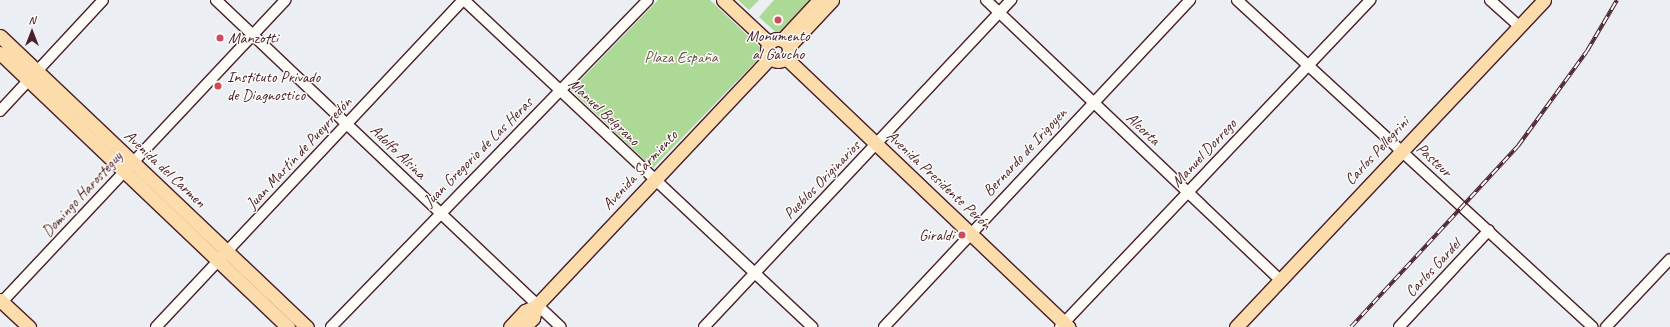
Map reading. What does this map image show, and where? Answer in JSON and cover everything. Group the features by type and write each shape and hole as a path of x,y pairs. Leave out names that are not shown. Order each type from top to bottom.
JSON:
{"main road":[{"path":"723,0 769,42 786,48"},
{"path":"769,42 766,52 770,58 776,62 818,0"},
{"path":"786,48 832,0"},
{"name":"Carlos Pellegrini","path":"1236,327 1544,0"},
{"name":"Avenida del Carmen","path":"0,36 33,76 128,167 218,261 288,327"},
{"name":"Avenida Presidente Perón","path":"786,48 877,144 971,232 1064,326"},
{"name":"Avenida del Carmen","path":"0,53 33,76"},
{"name":"Avenida Sarmiento","path":"510,327 525,311 536,306 770,58"},
{"name":"Avenida del Carmen","path":"128,167 228,251 307,327"},
{"path":"1,304 18,327"},
{"path":"1,304 29,327"},
{"name":"Avenida Sarmiento","path":"524,327 533,318 536,306"}],"street":[{"path":"0,111 103,0"},
{"name":"Adolfo Alsina","path":"216,0 536,306 560,327"},
{"name":"Domingo Harosteguy","path":"1,304 285,0"},
{"name":"Manuel Belgrano","path":"464,0 812,327"},
{"name":"Juan Martín de Pueyrredón","path":"156,327 464,0"},
{"name":"Juan Gregorio de Las Heras","path":"331,327 439,212 561,91 648,0"},
{"name":"Alcorta","path":"986,0 1092,103 1280,280"},
{"name":"Pueblos Originarios","path":"704,327 1011,0"},
{"name":"Bernardo de Irigoyen","path":"884,327 971,232 1190,0"},
{"name":"Pasteur","path":"1237,0 1489,230 1592,327"},
{"name":"Manuel Dorrego","path":"1064,326 1308,64 1370,0"},
{"path":"1490,0 1519,26"},
{"name":"Carlos Gardel","path":"1398,327 1489,230"},
{"path":"1606,327 1670,259"}],"green space":[{"name":"Plaza España","path":"658,0 710,0 765,52 653,168 571,90"},
{"path":"738,0 759,0 749,10"},
{"path":"774,0 814,0 781,37 759,17"}],"railway":[{"path":"1351,327 1518,146 1587,51 1617,0"}],"place":[{"name":"Monumento al Gaucho","path":"778,20"},
{"name":"Manzotti","path":"220,38"},
{"name":"Instituto Privado de Diagnostico","path":"218,86"},
{"name":"Giraldi","path":"962,235"}]}
